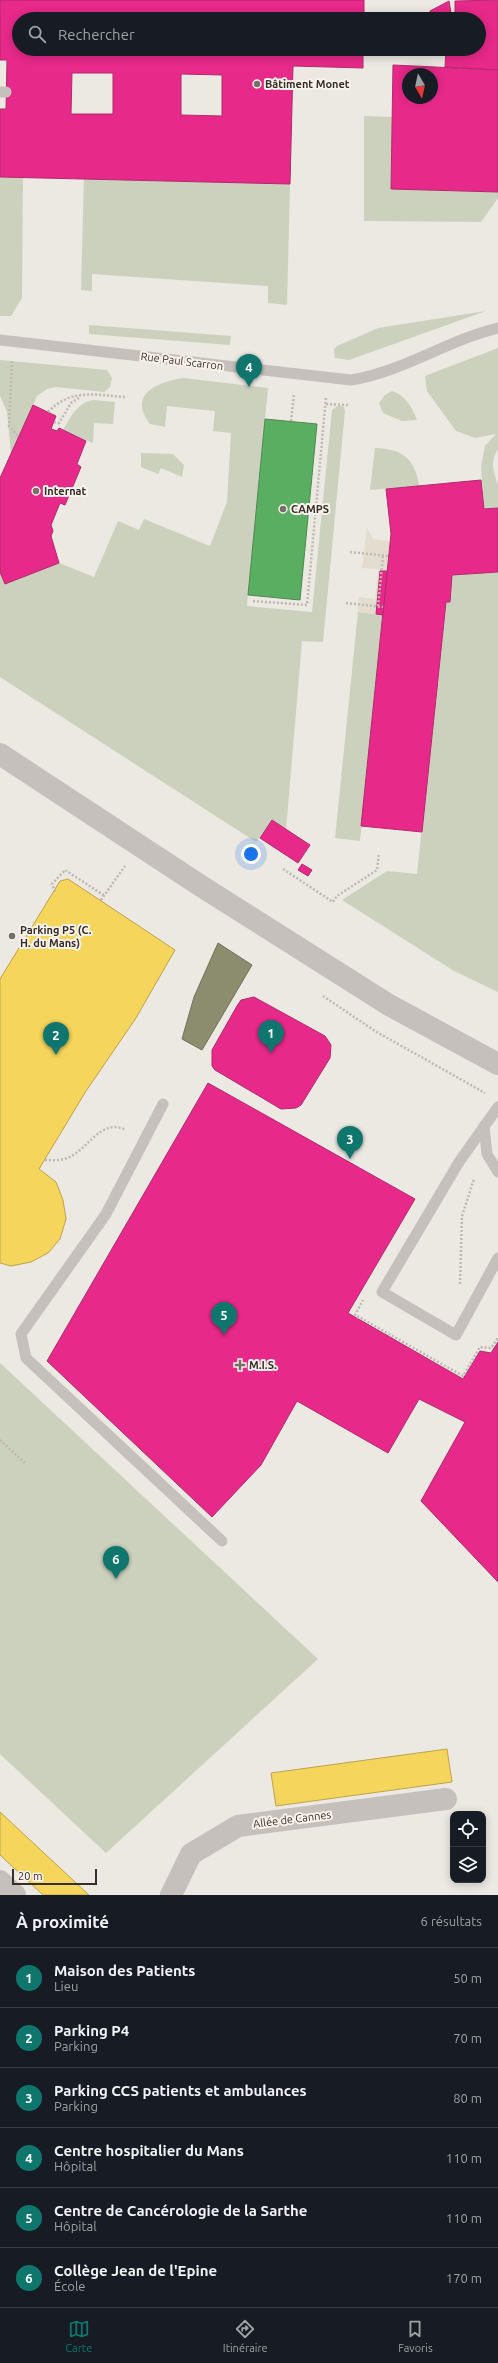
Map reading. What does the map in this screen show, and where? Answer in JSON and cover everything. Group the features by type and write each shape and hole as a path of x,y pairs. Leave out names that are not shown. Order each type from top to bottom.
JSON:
{"street":[{"path":"0,754 207,890 382,1000 498,1064"},
{"name":"Allée de Cannes","path":"171,1895 191,1854 238,1826 446,1799"},
{"path":"0,1881 15,1895"}],"lane":[{"name":"Rue Paul Scarron","path":"0,340 340,380 362,378 386,371 462,340 498,328"},
{"path":"162,1104 106,1214 21,1334 26,1358 222,1541"},
{"path":"498,1107 459,1162 382,1292 456,1335 498,1258"},
{"path":"484,1126 488,1154 498,1172"}],"path":[{"path":"13,341 9,426 19,436"},
{"path":"291,421 294,392 301,393"},
{"path":"54,422 59,423 71,402 82,395"},
{"path":"48,412 59,401 82,395 125,397"},
{"path":"253,601 307,605 327,396 322,395"},
{"path":"326,404 348,405"},
{"path":"350,552 388,556"},
{"path":"378,606 383,556"},
{"path":"346,603 383,607"},
{"path":"283,869 333,902 338,896 377,870 379,854"},
{"path":"101,900 126,866"},
{"path":"54,892 52,884 64,870 105,896"},
{"path":"45,1160 67,1158 98,1134 114,1127 124,1129 144,1140"},
{"path":"459,1162 469,1168 474,1175 474,1182 462,1216 459,1279 461,1287 477,1298"},
{"path":"357,1318 359,1317 463,1376 480,1347 492,1348 498,1338"},
{"path":"0,1440 25,1463"}],"green space":[{"path":"364,116 392,117 391,189 498,192 498,198 481,222 364,221"},
{"path":"0,177 23,177 22,298 11,316 0,316"},
{"path":"84,179 290,184 287,305 268,303 268,286 92,274 92,291 81,290"},
{"path":"486,311 349,360 335,358 334,349 337,346 378,328"},
{"path":"89,325 231,336 230,345 89,334"},
{"path":"498,348 498,449 495,454 493,467 498,485 498,508 484,509 481,466 485,446 496,434 475,438 456,431 427,391 425,376"},
{"path":"0,360 107,370 112,378 110,387 104,392 56,387 47,389 37,396 11,454 7,412 0,396"},
{"path":"183,378 268,388 247,606 312,612 332,410 339,405 344,407 345,411 323,642 302,641 286,830 272,820 256,842 0,677 0,572 5,584 59,563 94,577 118,521 139,530 144,519 210,546 227,502 231,433 213,431 215,411 167,406 165,427 150,424 144,414 142,405 144,397 148,391 164,383"},
{"path":"392,391 408,402 417,420 402,421 383,413 379,403 385,395"},
{"path":"93,400 115,402 113,424 94,423 93,443 63,430 79,407"},
{"path":"375,448 393,450 406,457 414,468 419,486 370,490"},
{"path":"141,453 173,454 184,465 182,477 161,468 158,474 141,467"},
{"path":"498,572 498,992 454,971 342,900 387,871 417,874 446,602 450,602 452,575"},
{"path":"358,612 383,615 360,841 335,838"},
{"path":"0,1363 318,1659 106,1853 0,1754"}],"shaded area":[{"path":"367,527 373,539 390,541 383,615 358,612 359,597 375,599 378,569 362,568"}],"building: Logements":[{"path":"68,879 175,950 136,1018 86,1091 39,1169 56,1182 63,1200 66,1219 60,1239 48,1253 31,1262 11,1266 0,1263 0,979 60,881"},
{"path":"447,1749 452,1782 276,1806 271,1773"},
{"path":"0,1812 89,1895 43,1895 0,1855"}],"building: Santé":[{"name":"Bâtiment Monet","path":"0,0 364,0 364,12 12,12 12,56 363,56 363,68 293,66 290,184 0,177 0,109 6,109 7,60 0,60","holes":["72,73 113,73 113,114 71,114","181,74 222,75 222,116 181,115"]},
{"path":"498,0 498,70 445,67 446,56 486,56 486,12 455,12 455,1"},
{"path":"449,1 451,12 430,11"},
{"path":"393,65 498,70 498,192 391,189"},
{"name":"Internat","path":"33,405 56,416 51,429 57,431 59,428 86,441 77,464 81,467 65,505 60,503 51,525 53,531 51,536 59,563 5,584 0,572 0,478"},
{"path":"481,480 484,509 498,508 498,572 452,575 450,602 446,602 422,832 361,826 391,534 386,489"},
{"path":"380,571 387,571 383,615 376,614"},
{"path":"272,820 310,845 298,863 260,838"},
{"path":"302,864 312,870 308,876 298,870"},
{"path":"254,997 325,1036 331,1045 330,1058 301,1105 296,1108 281,1109 215,1070 212,1066 212,1050 237,1006 241,1000"},
{"path":"208,1083 415,1199 348,1313 463,1379 480,1351 491,1353 498,1342 498,1582 421,1501 465,1422 419,1399 388,1453 297,1401 261,1465 212,1517 47,1361"}],"building: Public":[{"name":"CAMPS","path":"265,419 317,424 300,600 248,595"}],"building: Industrie":[{"path":"218,943 252,965 202,1050 182,1039 194,997"}],"place":[{"name":"Bâtiment Monet","path":"257,84"},
{"name":"Centre hospitalier du Mans","path":"249,387"},
{"name":"Internat","path":"36,491"},
{"name":"CAMPS","path":"283,509"},
{"name":"Parking P5 (C. H. du Mans)","path":"12,936"},
{"name":"Maison des Patients","path":"271,1053"},
{"name":"Parking P4","path":"56,1055"},
{"name":"Parking CCS patients et ambulances","path":"350,1159"},
{"name":"Centre de Cancérologie de la Sarthe","path":"224,1335"},
{"name":"M.I.S.","path":"240,1365"},
{"name":"Collège Jean de l'Epine","path":"116,1579"}]}
